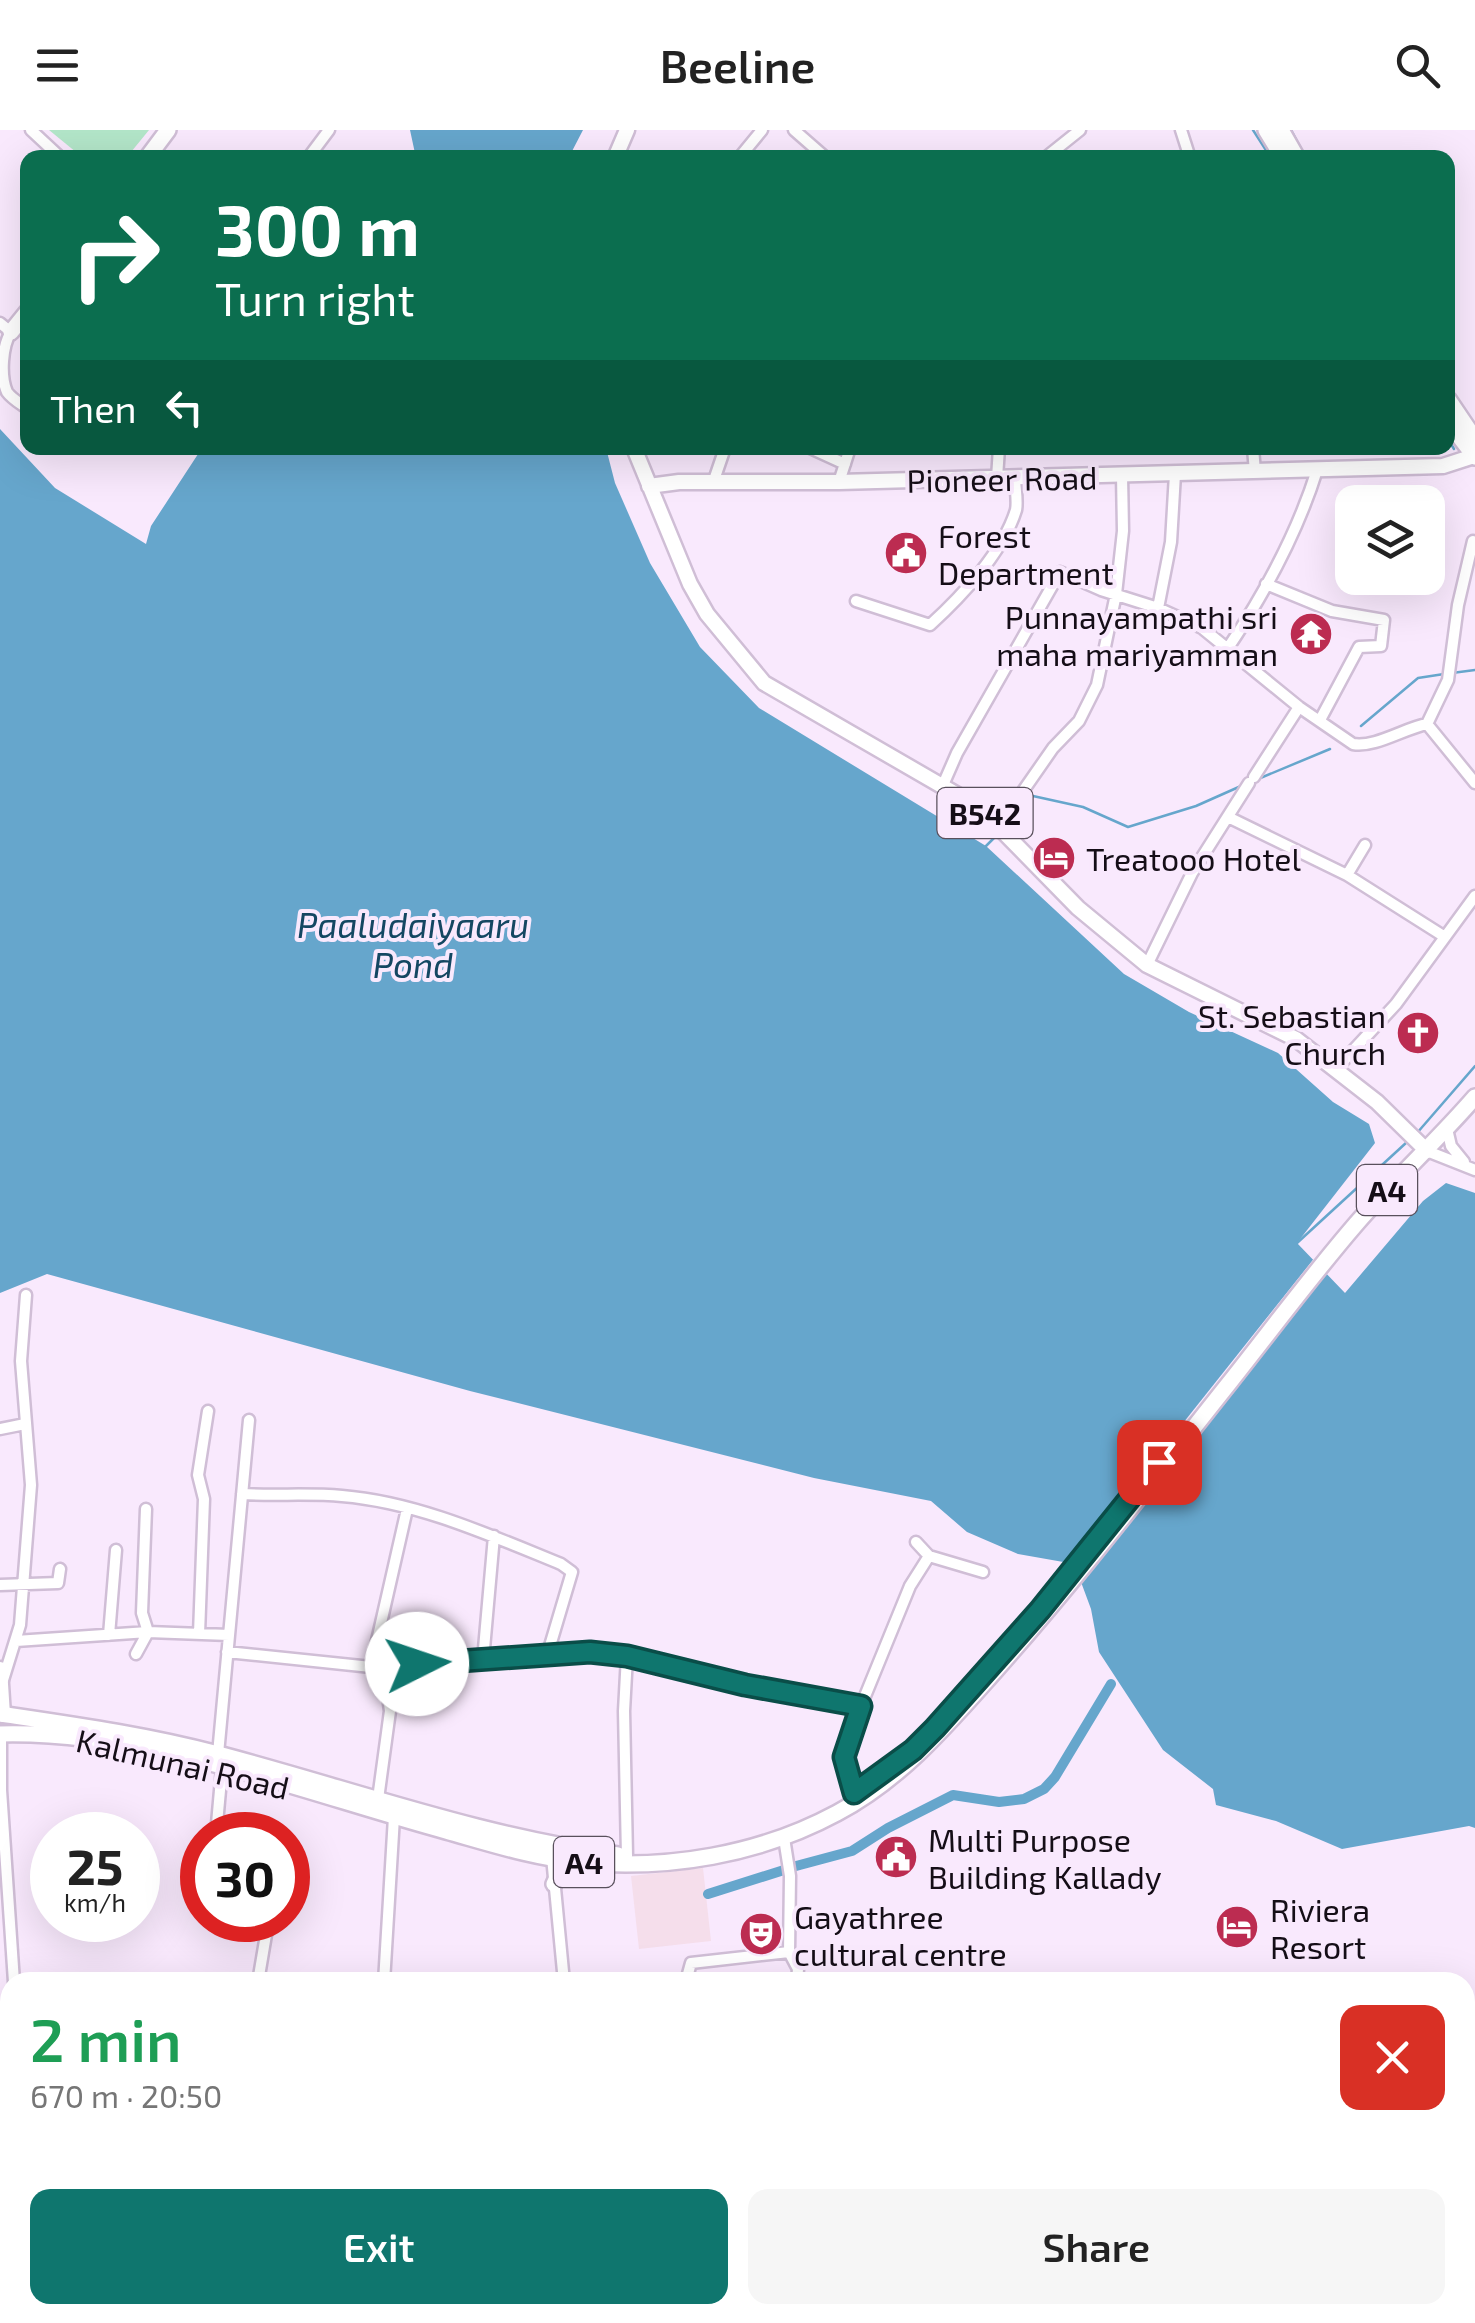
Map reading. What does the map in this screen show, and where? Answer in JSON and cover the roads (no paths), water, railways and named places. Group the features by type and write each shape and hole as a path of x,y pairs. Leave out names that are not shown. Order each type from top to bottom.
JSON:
{"highway":[{"path":"1455,410 1475,439"},
{"path":"1455,431 1474,457"},
{"name":"A4","path":"1328,1253 1475,1089"},
{"name":"A4","path":"1043,1612 1328,1253 1410,1159 1447,1129 1475,1097"},
{"name":"Kalmunai Road","path":"0,1734 110,1741 220,1761 569,1849 628,1856 706,1851 782,1835 854,1793 924,1739 1043,1612"},
{"name":"Kalmunai Road","path":"2,1714 135,1734 394,1817 552,1857 626,1865 681,1862 720,1856 782,1835 839,1812 886,1782 919,1754 1043,1612"},
{"path":"554,1884 563,1865 576,1862"}],"main road":[{"name":"B542","path":"637,455 706,614 764,683 980,808 1078,908 1147,965 1296,1038 1425,1149"},
{"name":"Pioneer Road","path":"649,486 1443,466 1474,457"},
{"path":"1404,1127 1412,1144 1410,1159"},
{"path":"1,1681 2,1714"}],"street":[{"path":"30,130 53,150"},
{"path":"746,150 762,130"},
{"path":"794,130 817,150"},
{"path":"1055,150 1080,130"},
{"path":"6,327 4,384 20,403"},
{"path":"713,483 723,455"},
{"path":"825,455 845,464"},
{"path":"839,482 848,455"},
{"path":"997,478 999,455"},
{"path":"1253,455 1254,472"},
{"path":"1226,651 1306,506 1317,470"},
{"path":"1158,608 1171,542 1175,474"},
{"path":"998,826 1053,748 1079,721 1098,685 1116,594 1123,531 1122,475"},
{"path":"856,601 930,625 965,594 999,542 1017,508 1015,478"},
{"path":"943,785 957,752 1060,572 1202,628 1226,651 1353,744 1363,746 1428,724 1448,680 1458,605 1473,541"},
{"path":"1266,584 1332,610 1384,620 1381,646 1360,648 1320,720"},
{"path":"1147,965 1192,873 1299,707"},
{"path":"1428,724 1475,784"},
{"path":"1228,817 1347,875 1445,938"},
{"path":"1347,875 1364,845"},
{"path":"1336,1069 1396,1004 1475,896"},
{"path":"1447,1129 1451,1146 1471,1168"},
{"path":"1425,1149 1471,1168"},
{"path":"1,1681 16,1642 24,1584 30,1485 22,1360 26,1295"},
{"path":"199,1634 204,1498 198,1475 208,1411"},
{"path":"217,1812 227,1652 249,1420"},
{"path":"0,1429 24,1424"},
{"path":"242,1494 344,1496 407,1509 494,1536 561,1564 572,1572 548,1656"},
{"path":"136,1654 148,1632 142,1613 146,1508"},
{"path":"371,1667 407,1509"},
{"path":"483,1660 494,1536"},
{"path":"916,1542 929,1556 983,1572"},
{"path":"110,1634 116,1550"},
{"path":"854,1793 844,1757 910,1586 929,1556"},
{"path":"0,1585 58,1584 60,1569"},
{"path":"16,1642 148,1632 229,1635"},
{"path":"227,1652 371,1667 590,1652 627,1656 745,1685 861,1706"},
{"path":"627,1656 628,1856"},
{"path":"378,1799 390,1711 384,1666"},
{"path":"0,1734 13,1972"},
{"path":"385,1972 394,1817"},
{"path":"782,1835 790,1876 789,1952 798,1972"},
{"path":"552,1857 563,1972"},
{"path":"260,1972 265,1942"},
{"path":"688,1972 691,1963 789,1952"}],"water":[{"path":"410,130 583,130 573,150 414,150"},
{"name":"Paaludaiyaaru Pond","path":"0,429 20,455 55,488 146,544 151,526 197,455 608,455 615,483 650,563 700,647 759,708 986,846 1124,974 1189,1012 1278,1053 1333,1102 1369,1124 1375,1143 1297,1243 1345,1293 1423,1201 1446,1183 1475,1193 1475,1828 1342,1849 1276,1821 1216,1805 1213,1789 1163,1750 1099,1652 1091,1609 1069,1563 1018,1554 967,1532 931,1501 814,1478 470,1391 47,1274 0,1293"}],"waterway":[{"path":"1253,130 1266,150"},
{"path":"1291,130 1302,150"},
{"path":"1452,673 1475,670"},
{"path":"1361,726 1418,678 1444,674"},
{"path":"1258,779 1330,749"},
{"path":"1005,826 1033,796 1083,807 1128,827 1196,806 1241,786"},
{"path":"986,846 997,835"},
{"path":"1417,1133 1475,1066"},
{"path":"1297,1243 1407,1142"},
{"path":"796,1866 852,1851 953,1795 999,1802 1024,1799 1044,1789 1111,1684"},
{"path":"708,1894 784,1870"}],"place":[{"name":"Forest Department","path":"906,553"},
{"name":"Punnayampathi sri maha mariyamman","path":"1311,634"},
{"name":"Treatooo Hotel","path":"1054,858"},
{"name":"St. Sebastian Church","path":"1418,1033"},
{"name":"Multi Purpose Building Kallady","path":"896,1857"},
{"name":"Riviera Resort","path":"1237,1927"},
{"name":"Gayathree cultural centre","path":"761,1934"}]}
